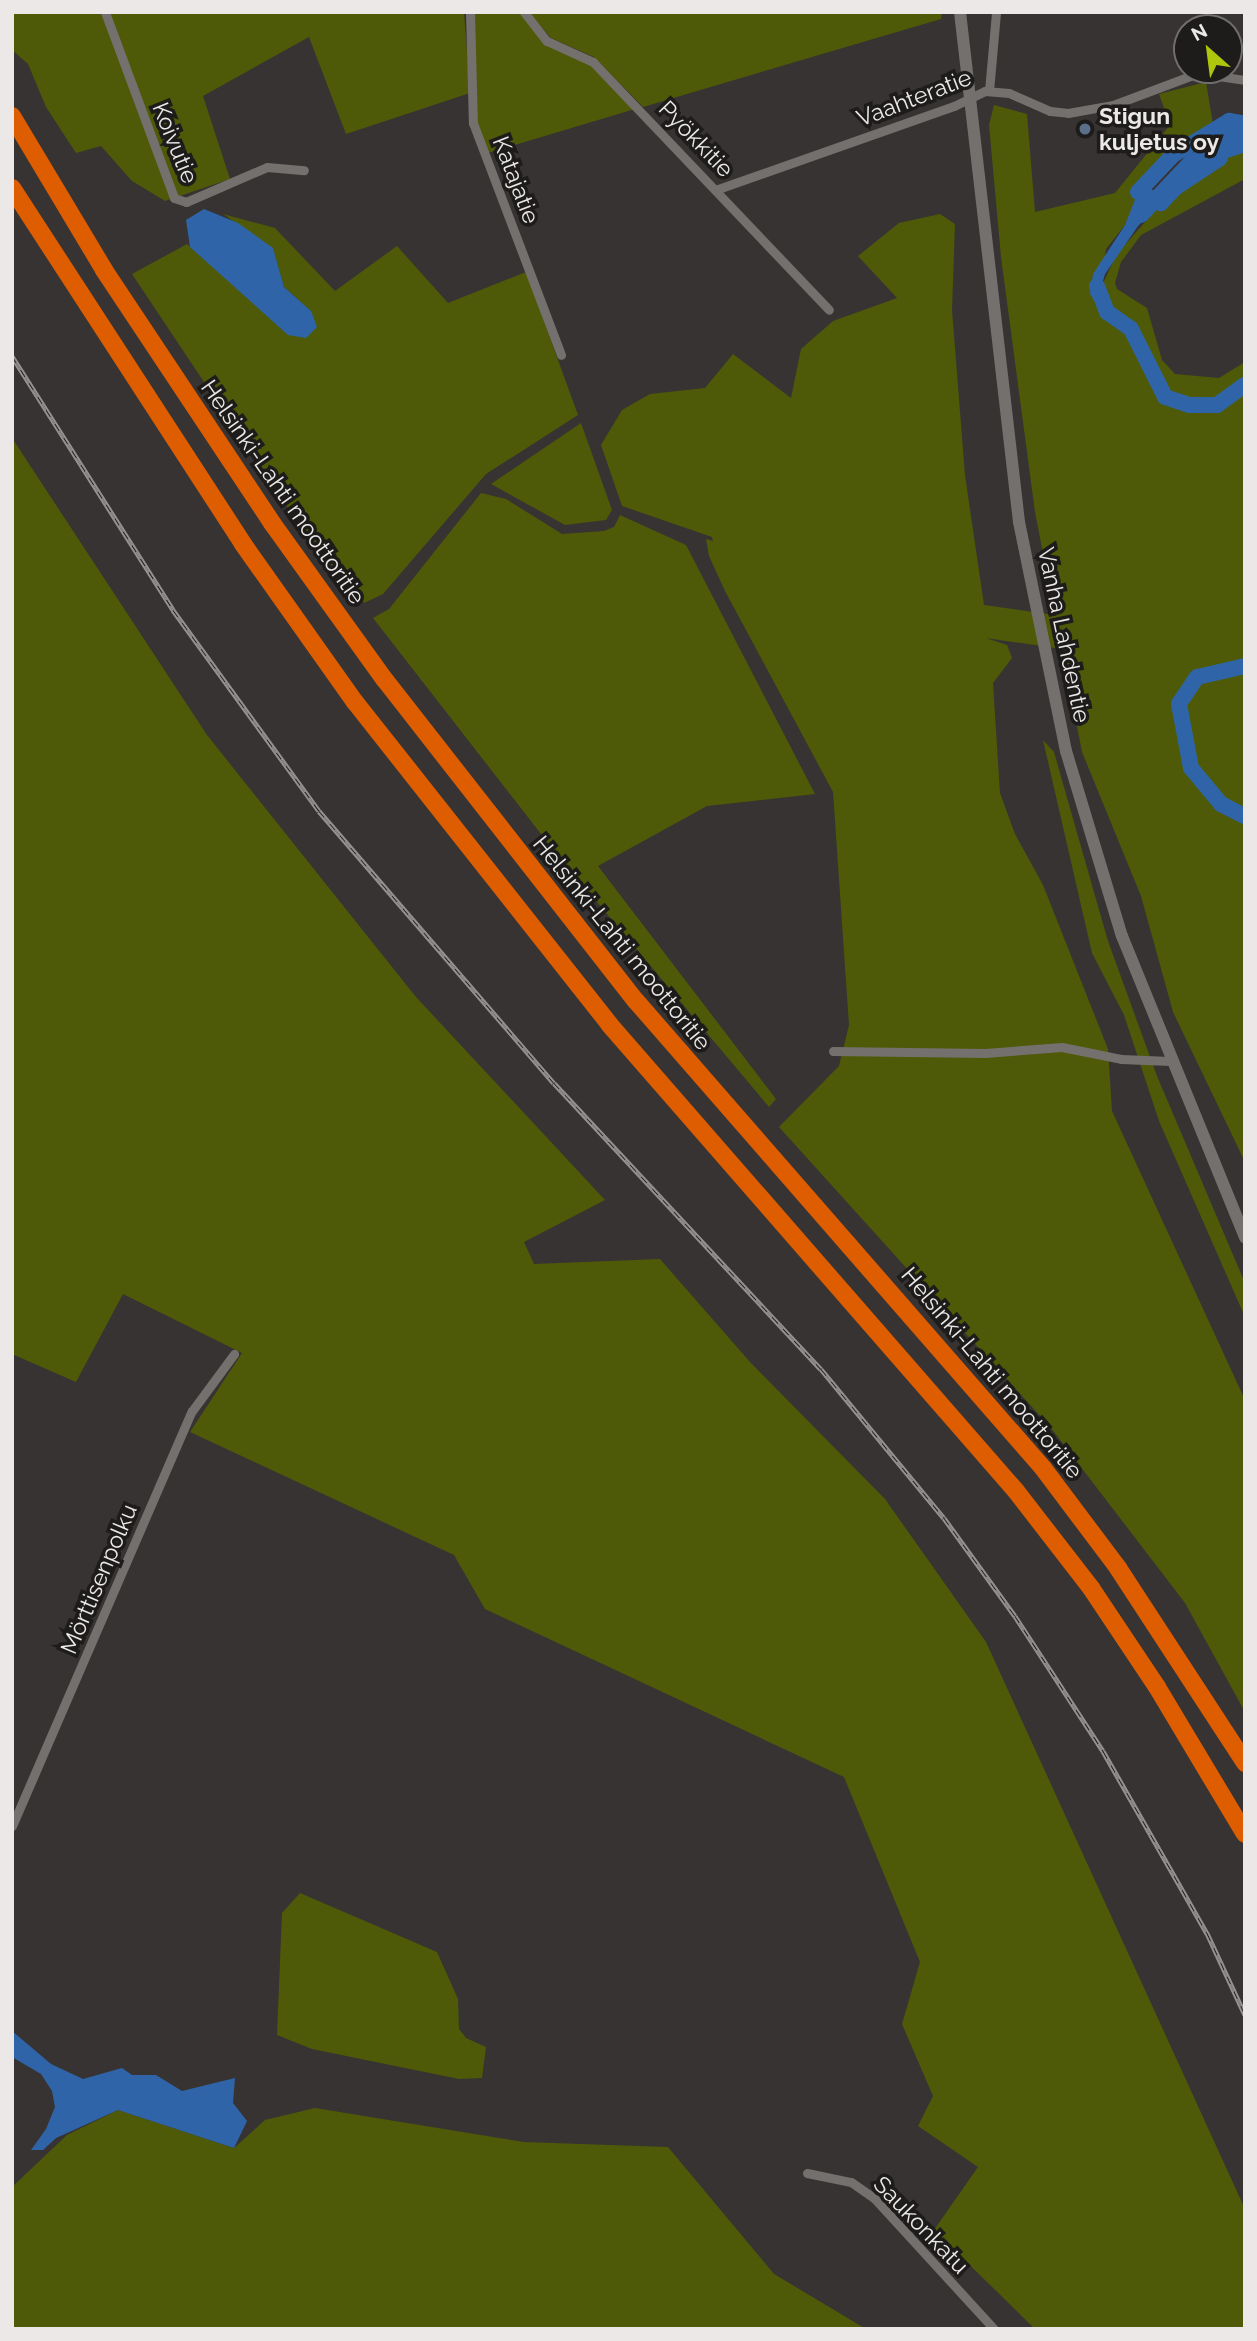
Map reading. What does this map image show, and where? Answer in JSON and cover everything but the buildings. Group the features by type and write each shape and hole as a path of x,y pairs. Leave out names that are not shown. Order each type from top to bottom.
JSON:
{"highway":[{"name":"Helsinki-Lahti moottoritie","path":"12,116 112,282 272,523 385,680 636,1001 1043,1468 1118,1568 1245,1763"},
{"path":"12,188 75,291 243,544 355,702 610,1024 1016,1491 1091,1588 1157,1687 1245,1834"}],"main road":[{"name":"Vanha Lahdentie","path":"960,12 1018,522 1066,751 1122,936 1170,1060 1245,1238"}],"street":[{"name":"Koivutie","path":"104,12 174,198 187,202 267,167 304,170"},
{"name":"Katajatie","path":"470,12 473,123 561,355"},
{"name":"Pyökkitie","path":"524,12 547,41 593,62 718,188 830,310"},
{"path":"989,91 996,12"},
{"name":"Vaahteratie","path":"718,188 989,91 1068,113 1114,105 1198,73 1245,80"},
{"path":"833,1051 985,1053 1062,1047 1121,1059 1170,1060"},
{"name":"Mörttisenpolku","path":"12,1826 192,1411 234,1354"},
{"name":"Saukonkatu","path":"807,2173 851,2182 874,2198 994,2329"}],"green space":[{"path":"464,12 470,93 346,134 309,37 203,96 230,179 165,201 132,181 101,146 76,153 46,107 28,64 12,50 12,14"},
{"path":"473,12 519,12 546,44 591,65 635,109 488,153 476,121"},
{"path":"529,12 942,12 941,19 643,107 594,57 551,38"},
{"path":"1206,84 1214,130 1173,155 1144,182 1125,225 1106,249 1101,288 1116,255 1175,188 1214,160 1245,152 1245,179 1141,235 1121,262 1115,283 1117,289 1147,308 1162,360 1175,374 1219,378 1245,362 1245,1162 1173,1012 1141,896 1082,752 1062,649 986,638 1007,645 1012,658 993,683 1000,793 1015,834 1043,885 1108,1049 1112,1111 1245,1400 1245,1712 1185,1603 1051,1428 779,1127 839,1066 849,1025 833,792 725,591 709,556 706,539 713,541 712,537 622,506 601,445 622,410 650,394 705,388 733,354 791,398 801,349 833,321 897,298 858,256 899,223 940,214 955,224 952,310 965,475 984,605 1055,615 1035,512 1001,257 989,125 994,105 1027,114 1035,212 1115,193 1170,125 1159,94"},
{"path":"223,214 275,228 335,291 397,246 448,303 526,272 578,415 486,474 383,594 364,603 316,550 132,274 187,244 288,334 311,311 284,287 273,249"},
{"path":"581,423 612,510 606,520 565,525 491,484"},
{"path":"12,438 207,735 416,997 605,1200 524,1242 534,1264 660,1259 750,1362 885,1499 986,1642 1245,2209 1245,2329 1035,2329 934,2230 978,2167 918,2126 933,2096 902,2024 920,1962 844,1777 485,1609 454,1555 190,1432 242,1353 123,1294 76,1382 12,1354"},
{"path":"481,493 506,499 562,534 604,531 614,527 620,515 686,545 815,794 707,806 598,866 776,1099 769,1107 555,852 373,618 389,609"},
{"path":"1043,740 1054,752 1108,941 1157,1076 1245,1283 1245,1317 1159,1121 1124,1015 1092,953"},
{"path":"300,1893 437,1952 458,1999 459,2029 466,2038 486,2047 482,2078 459,2079 312,2049 277,2035 282,1913"},
{"path":"315,2108 524,2142 668,2147 774,2274 866,2329 12,2329 12,2187 67,2135 118,2110 234,2148 265,2120"}],"water":[{"path":"1138,192 1161,203 1138,226 1105,274 1101,288 1107,301 1099,308 1090,294 1093,274 1125,225"},
{"path":"204,209 238,223 273,248 284,287 311,311 317,327 306,338 288,335 190,247 186,220"},
{"path":"12,2031 51,2064 83,2079 122,2068 132,2075 156,2075 182,2091 235,2078 233,2103 247,2121 234,2148 118,2110 56,2138 43,2150 31,2150 46,2129 55,2107 52,2091 41,2074 12,2057"}],"waterway":[{"path":"1240,122 1245,119"},
{"path":"1220,158 1175,188 1161,203 1138,192 1173,155 1229,121 1242,123 1222,138 1225,142 1239,136"},
{"path":"1141,215 1192,161 1245,144"},
{"path":"1097,286 1107,312 1131,329 1165,397 1190,405 1217,405 1245,385"},
{"path":"1245,666 1197,677 1179,704 1191,768 1221,804 1245,816"}],"railway":[{"path":"12,356 173,610 319,811 554,1083 821,1369 944,1518 1015,1616 1103,1751 1207,1933 1245,2015"}],"place":[{"name":"Stigun kuljetus oy","path":"1085,129"}]}
